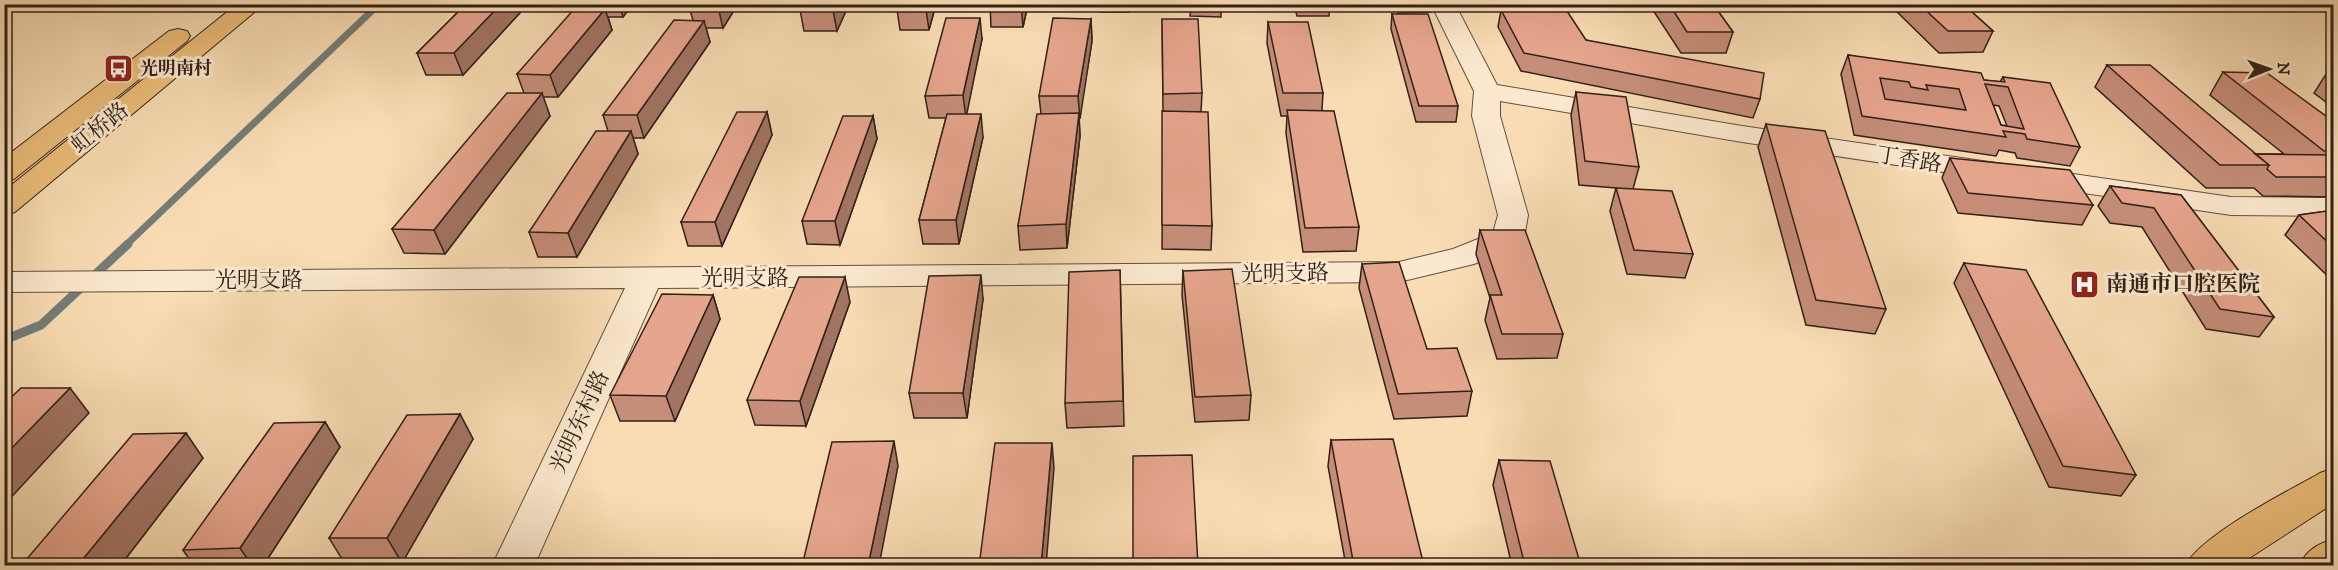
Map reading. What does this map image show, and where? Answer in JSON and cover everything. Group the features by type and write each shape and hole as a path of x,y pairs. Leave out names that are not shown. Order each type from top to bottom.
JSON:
{"main road":[{"name":"虹桥路","path":"4,173 217,4"},
{"name":"虹桥路","path":"4,206 252,4"},
{"path":"2206,566 2238,542 2334,483"},
{"path":"2320,566 2334,555"}],"street":[{"path":"1443,4 1487,91"},
{"name":"丁香路","path":"1487,91 1742,134 2220,205 2334,207"},
{"name":"光明支路","path":"4,282 1400,272 1462,257 1508,238 1512,215 1486,116 1487,91"},
{"name":"光明东村路","path":"513,566 646,278"}],"building":[{"path":"466,4 501,4 454,53 417,53"},
{"path":"691,4 720,4 718,7 689,7"},
{"path":"803,4 836,4 833,10 800,10"},
{"path":"899,4 927,4 926,9 897,9"},
{"path":"990,4 1022,4 1021,6 989,6"},
{"path":"1669,4 1713,4 1733,32 1687,32"},
{"path":"1919,4 1963,4 1993,31 1948,31"},
{"path":"575,8 605,9 550,75 517,74"},
{"path":"1565,8 1586,40 1764,73 1760,99 1524,53 1501,10"},
{"path":"1392,14 1428,14 1458,106 1419,106"},
{"path":"946,18 980,18 963,95 925,96"},
{"path":"1053,18 1091,19 1078,96 1039,96"},
{"path":"1162,19 1198,19 1202,93 1163,94"},
{"path":"674,20 704,21 637,115 603,115"},
{"path":"1268,22 1308,22 1323,93 1283,93"},
{"path":"1848,55 1981,73 1984,80 2005,82 2003,77 2050,83 2080,147 2027,139 2025,134 2003,131 2006,137 1862,116","holes":["1880,78 1909,82 1911,87 1928,90 1926,85 1959,89 1966,110 1885,99","1985,84 2008,87 2024,129 2001,125"]},
{"path":"2107,65 2150,65 2269,165 2220,165"},
{"path":"2223,72 2267,73 2334,122 2334,151 2324,151"},
{"path":"1576,92 1626,97 1639,167 1585,161"},
{"path":"507,93 542,93 434,230 392,229"},
{"path":"1287,110 1334,111 1359,227 1305,228"},
{"path":"1162,111 1208,112 1212,226 1162,225"},
{"path":"737,112 767,112 715,222 681,222"},
{"path":"1079,113 1066,224 1018,226 1037,114"},
{"path":"947,114 981,114 956,220 919,220"},
{"path":"843,116 873,116 835,221 802,221"},
{"path":"1766,124 1825,131 1886,309 1816,300"},
{"path":"596,131 631,131 568,233 529,232"},
{"path":"2255,154 2334,155 2334,177 2276,177 2267,169 2269,165"},
{"path":"1950,158 2070,170 2093,205 1968,193"},
{"path":"2110,186 2181,195 2274,317 2220,309 2154,208 2122,203"},
{"path":"1616,188 1672,191 1693,254 1634,250"},
{"path":"2334,210 2334,248 2299,215"},
{"path":"1480,230 1525,230 1563,334 1502,334 1490,295 1502,295"},
{"path":"1399,262 1427,349 1457,348 1472,391 1398,394 1362,264"},
{"path":"1964,263 2026,270 2136,475 2063,466"},
{"path":"1232,269 1251,395 1195,397 1183,271"},
{"path":"1120,270 1123,401 1065,403 1069,272"},
{"path":"981,275 963,393 909,393 929,276"},
{"path":"799,277 845,277 800,401 747,400"},
{"path":"662,294 713,295 666,396 610,395"},
{"path":"21,388 70,388 4,456 4,404"},
{"path":"460,414 387,538 329,538 407,415"},
{"path":"325,422 240,548 183,550 274,423"},
{"path":"186,433 83,559 26,560 133,434"},
{"path":"1393,439 1424,566 1354,566 1331,440"},
{"path":"894,441 868,566 802,566 832,442"},
{"path":"995,443 1052,443 1041,566 979,566"},
{"path":"1192,455 1198,566 1133,566 1133,456"},
{"path":"1499,460 1550,461 1581,566 1525,566"},
{"path":"734,563 733,566 674,566 674,565"}],"waterway":[{"path":"126,245 379,4"},
{"path":"4,340 41,325 128,244"}],"place":[{"name":"光明南村","path":"119,69"},
{"name":"南通市口腔医院","path":"2085,284"}]}
